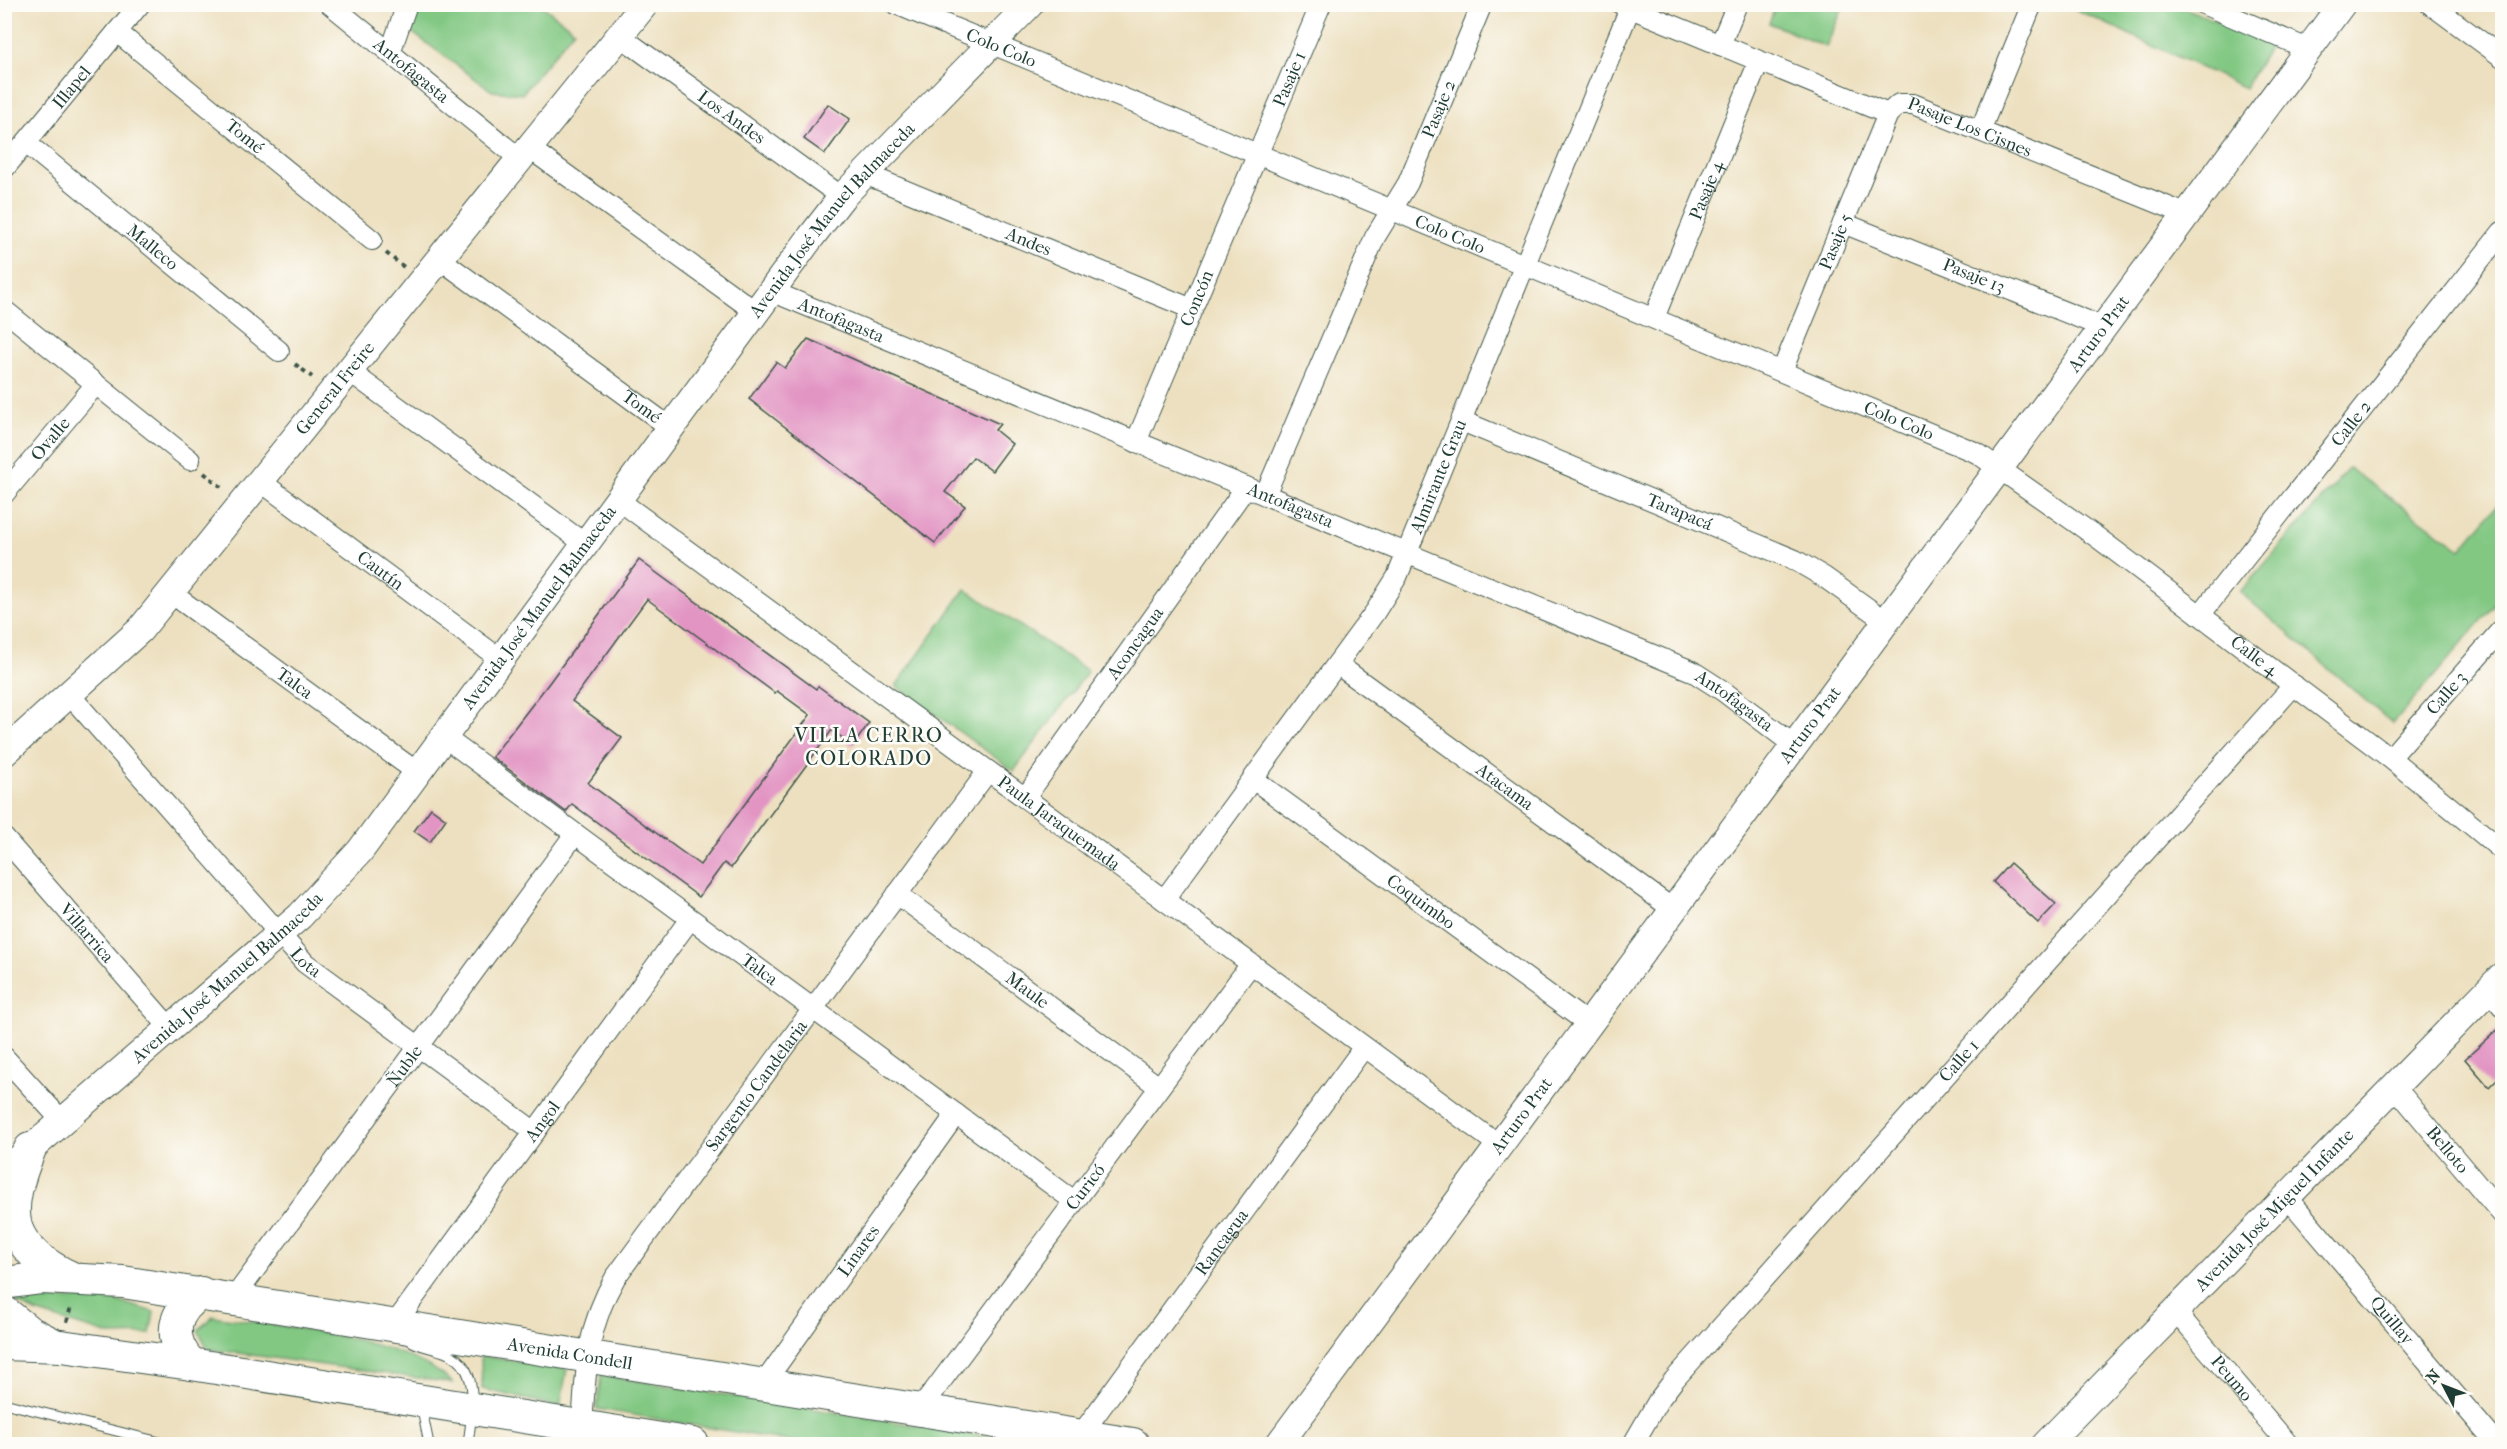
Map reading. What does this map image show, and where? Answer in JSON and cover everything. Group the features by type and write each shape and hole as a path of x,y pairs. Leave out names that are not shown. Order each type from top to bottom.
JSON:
{"main road":[{"path":"30,1149 15,1193 13,1206 17,1231 22,1241 39,1259 72,1278"},
{"name":"Avenida Condell","path":"4,1282 42,1278 123,1281 586,1358 1133,1444"},
{"path":"191,1364 178,1346 176,1324 185,1305 201,1293"},
{"path":"4,1312 29,1332 61,1346"},
{"path":"4,1344 61,1346 191,1364 693,1444"}],"street":[{"name":"Illapel","path":"4,169 140,4"},
{"name":"Antofagasta","path":"330,4 390,53 525,154 764,302 1136,442 1692,671 1723,691 1795,746"},
{"path":"390,53 407,4"},
{"name":"General Freire","path":"4,753 140,630 645,4"},
{"name":"Colo Colo","path":"896,4 1782,371 1977,453 2001,468"},
{"name":"Avenida José Manuel Balmaceda","path":"4,1172 279,934 341,874 418,773 617,499 842,197 1030,4"},
{"name":"Pasaje 1","path":"1257,154 1321,4"},
{"name":"Pasaje 2","path":"1392,209 1408,183 1482,4"},
{"path":"1720,45 1737,4"},
{"path":"1980,131 2032,4"},
{"path":"2203,4 2310,50"},
{"name":"Arturo Prat","path":"1279,1444 2343,4"},
{"path":"2430,4 2502,57"},
{"name":"Pasaje Los Cisnes","path":"1626,6 1888,114 1899,104 1913,104 2188,215"},
{"name":"Almirante Grau","path":"1164,900 1387,595 1407,554 1462,421 1626,6"},
{"name":"Tomé","path":"117,32 372,240"},
{"name":"Los Andes","path":"620,36 842,197"},
{"name":"Pasaje 4","path":"1654,318 1759,62"},
{"name":"Pasaje 5","path":"1782,371 1888,114"},
{"name":"Malleco","path":"26,143 279,351"},
{"name":"Concón","path":"1136,442 1257,154"},
{"name":"Andes","path":"865,174 1192,309"},
{"path":"1266,495 1375,237 1392,209"},
{"name":"Pasaje 13","path":"1843,224 2105,328"},
{"name":"Calle 2","path":"2200,615 2502,232"},
{"name":"Tomé","path":"440,259 671,428"},
{"path":"4,310 190,460"},
{"path":"349,371 585,544"},
{"name":"Ovalle","path":"4,494 96,384"},
{"name":"Tarapacá","path":"1462,421 1795,560 1824,577 1887,622"},
{"name":"Calle 4","path":"2001,468 2390,758 2502,850"},
{"name":"Cautín","path":"260,481 500,659"},
{"name":"Aconcagua","path":"1025,798 1246,487"},
{"name":"Paula Jaraquemada","path":"617,499 1500,1146"},
{"name":"Talca","path":"171,593 418,773"},
{"name":"Calle 3","path":"2390,758 2502,629"},
{"name":"Atacama","path":"1337,664 1674,910"},
{"name":"Calle 1","path":"1634,1444 1658,1401 1674,1380 2294,685"},
{"name":"Lota","path":"69,694 295,954 314,972 535,1132"},
{"name":"Talca","path":"444,737 1074,1202"},
{"name":"Sargento Candelaria","path":"582,1426 586,1358 598,1312 615,1278 988,771"},
{"name":"Coquimbo","path":"1253,779 1590,1025"},
{"name":"Ñuble","path":"234,1298 575,834"},
{"name":"Villarrica","path":"4,838 170,1028"},
{"name":"Maule","path":"897,894 1159,1087"},
{"name":"Angol","path":"394,1325 690,919"},
{"name":"Curicó","path":"919,1411 1251,964"},
{"name":"Avenida José Miguel Infante","path":"2046,1444 2395,1087 2498,991"},
{"name":"Rancagua","path":"1080,1436 1364,1047"},
{"path":"4,1057 62,1121"},
{"name":"Belloto","path":"2395,1087 2502,1214"},
{"name":"Linares","path":"762,1386 956,1114"},
{"name":"Quillay","path":"2287,1197 2497,1444"},
{"name":"Peumo","path":"2175,1311 2288,1444"}],"lane":[{"path":"394,1325 400,1333 415,1344 447,1353 460,1362 468,1375 471,1408 468,1444"},
{"path":"419,1400 429,1444"},
{"path":"4,1403 168,1444"}],"path":[{"path":"372,240 421,281"},
{"path":"279,351 332,393"},
{"path":"190,460 242,504"}],"green space":[{"path":"1776,4 1844,5 1826,47 1769,23"},
{"path":"419,5 541,5 574,30 522,94 492,91 410,31"},
{"path":"2066,5 2177,5 2272,43 2245,88"},
{"path":"2349,468 2461,549 2502,499 2502,597 2393,724 2240,592"},
{"path":"965,589 1088,671 1014,771 896,686"},
{"path":"107,1298 154,1312 150,1334 110,1335 35,1312 12,1300"},
{"path":"213,1316 306,1330 372,1344 403,1354 431,1367 453,1383 208,1349 198,1330"},
{"path":"481,1356 567,1369 560,1407 482,1389"},
{"path":"601,1375 1032,1444 806,1444 597,1409"}],"building":[{"path":"828,104 850,119 825,154 804,139"},
{"path":"808,339 1000,424 995,430 1012,444 992,471 973,457 945,492 965,506 935,543 749,399 776,362 785,368"},
{"path":"639,560 816,689 818,686 869,723 853,746 832,730 731,868 724,863 699,897 572,804 566,812 492,757","holes":["647,599 775,693 777,691 810,715 700,865 588,783 622,738 572,701"]},
{"path":"431,808 446,819 430,842 414,831"},
{"path":"2010,863 2056,904 2038,923 1993,882"},
{"path":"2502,1026 2502,1074 2489,1087 2465,1059"}],"district":[{"name":"VILLA CERRO COLORADO","path":"869,746"}]}
